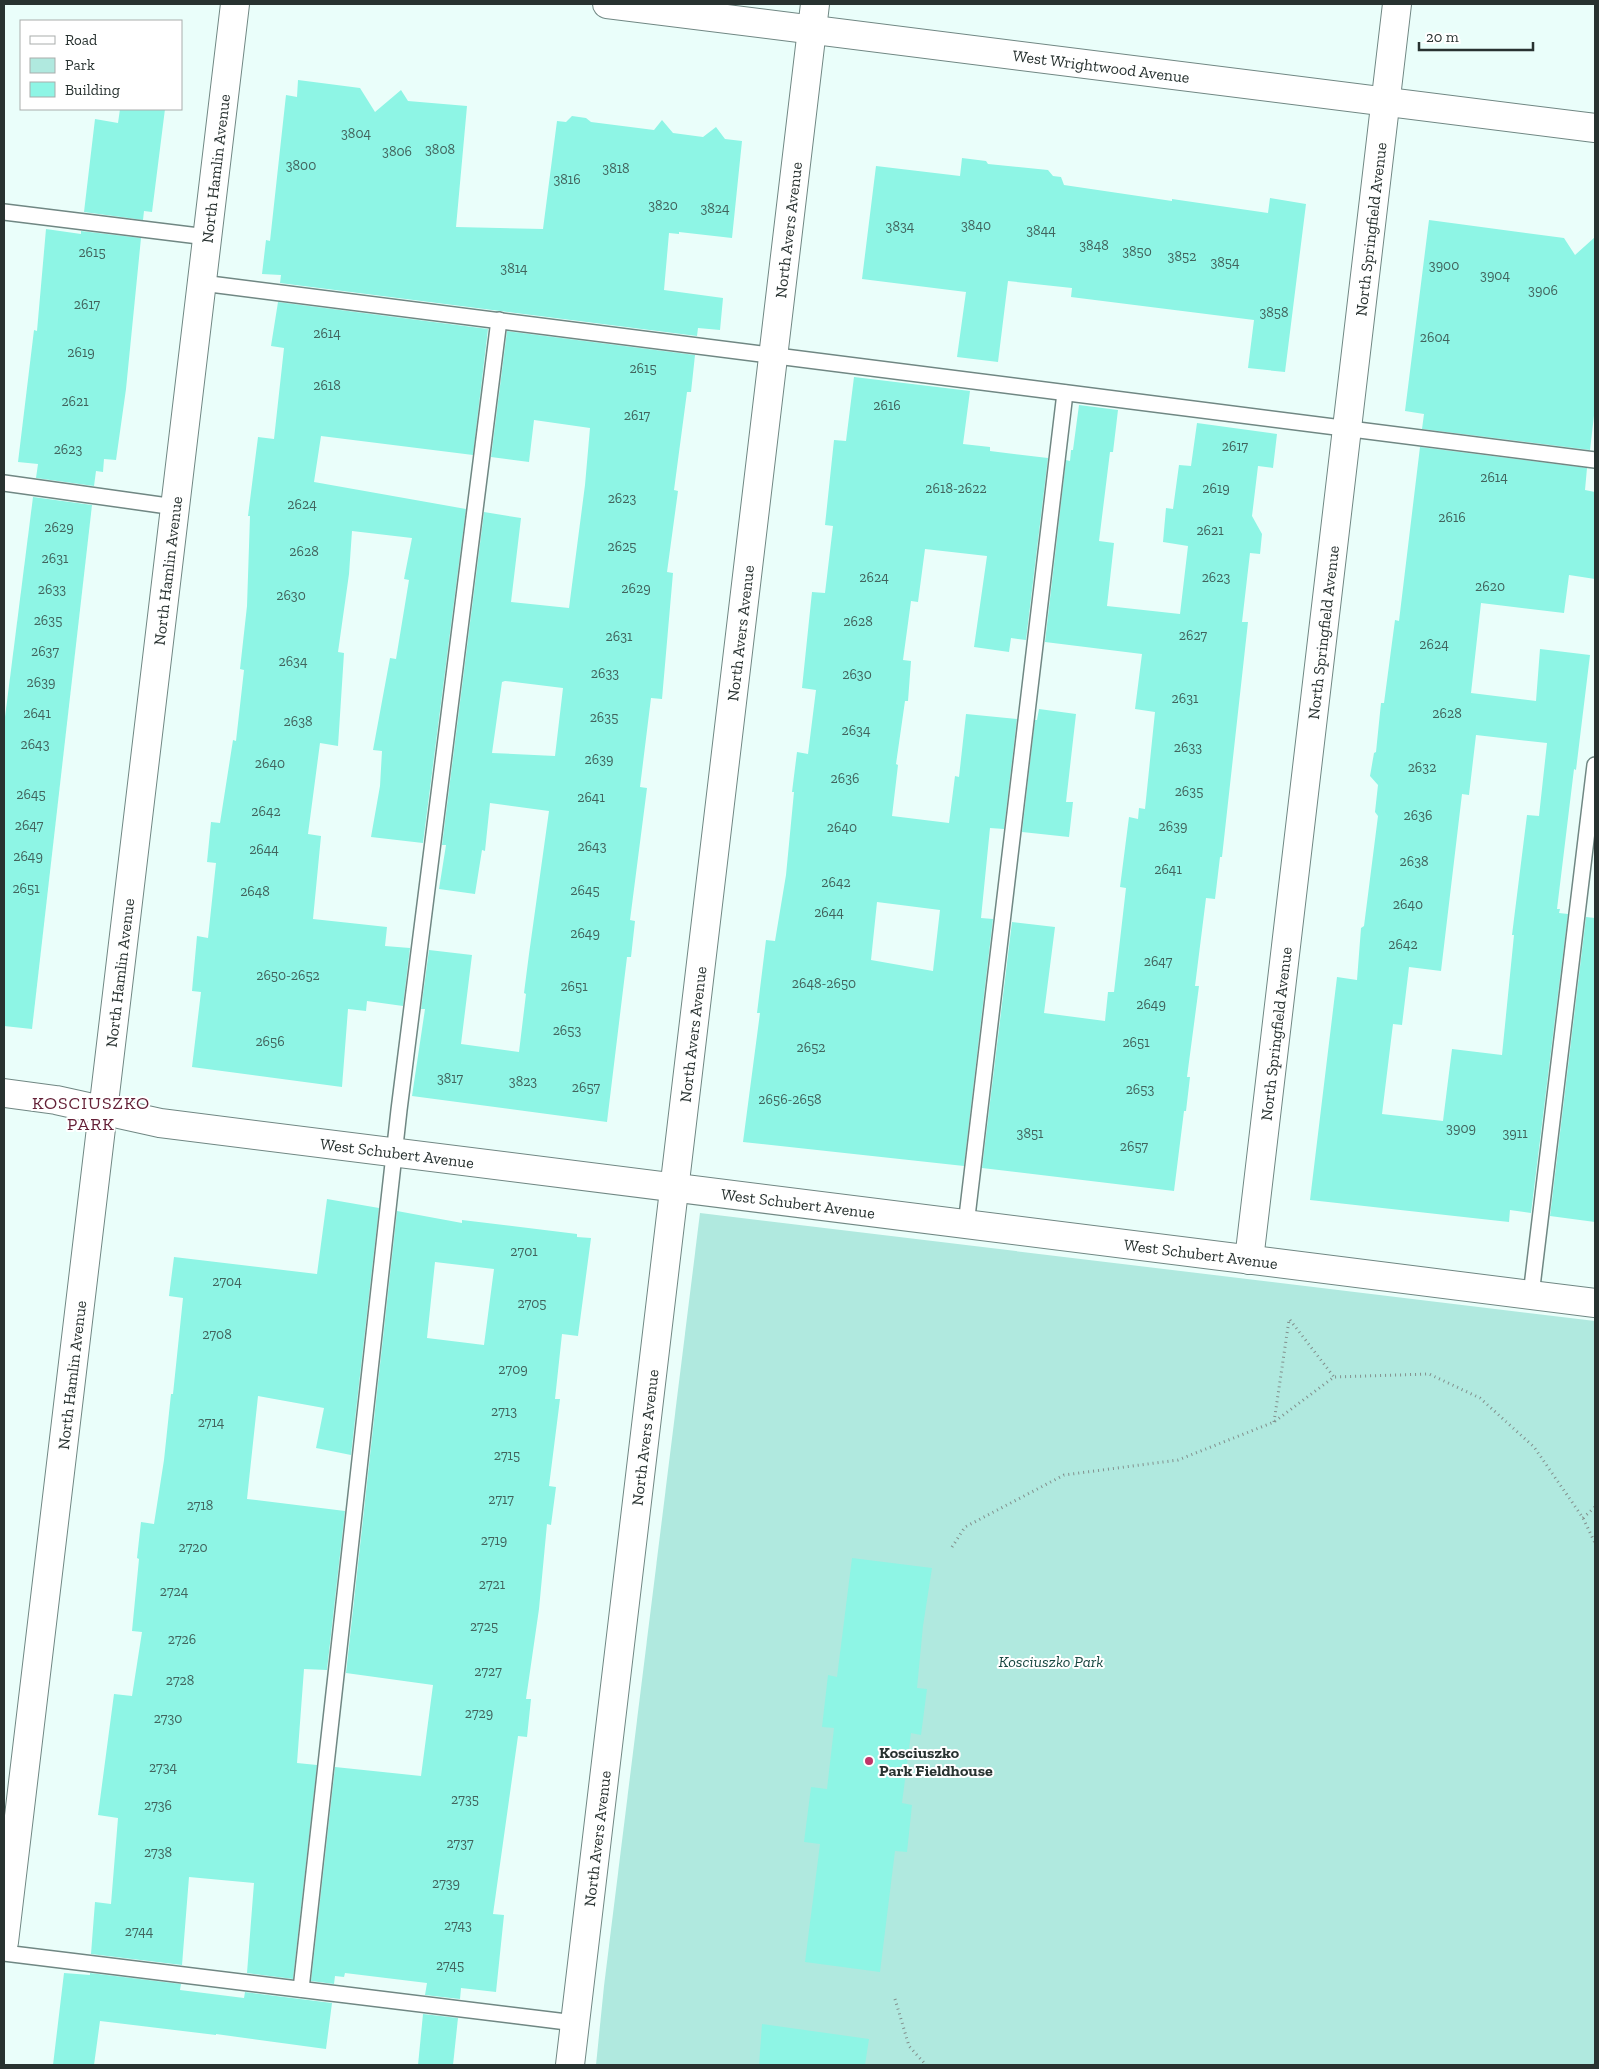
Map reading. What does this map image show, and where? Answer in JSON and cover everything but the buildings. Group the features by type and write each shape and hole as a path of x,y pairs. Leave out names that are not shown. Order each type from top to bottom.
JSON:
{"street":[{"name":"North Hamlin Avenue","path":"4,1942 234,4"},
{"name":"West Wrightwood Avenue","path":"606,4 813,16 1385,101 1595,128"},
{"name":"North Springfield Avenue","path":"1250,1260 1397,4"},
{"name":"North Avers Avenue","path":"570,2065 813,16"},
{"name":"West Schubert Avenue","path":"4,1093 56,1100 160,1123 1595,1303"}],"lane":[{"path":"4,212 207,237"},
{"path":"202,283 1595,460"},
{"path":"301,1990 394,1152 498,320"},
{"path":"966,1224 1065,393"},
{"path":"4,483 175,506"},
{"path":"1531,1295 1595,765"},
{"path":"4,1953 575,2023"}],"path":[{"path":"1274,1422 1290,1320 1334,1377"},
{"path":"952,1547 965,1527 1064,1475 1178,1460 1274,1422 1334,1377 1430,1374 1480,1398 1534,1447 1583,1518 1595,1542"},
{"path":"1583,1518 1595,1507"},
{"path":"895,1999 909,2046 926,2065"}],"green space":[{"name":"Kosciuszko Park","path":"700,1213 1595,1321 1595,2065 596,2065 604,1986"}],"place":[{"name":"Kosciuszko Park Fieldhouse","path":"869,1761"}],"district":[{"name":"KOSCIUSZKO PARK","path":"91,1113"}]}
